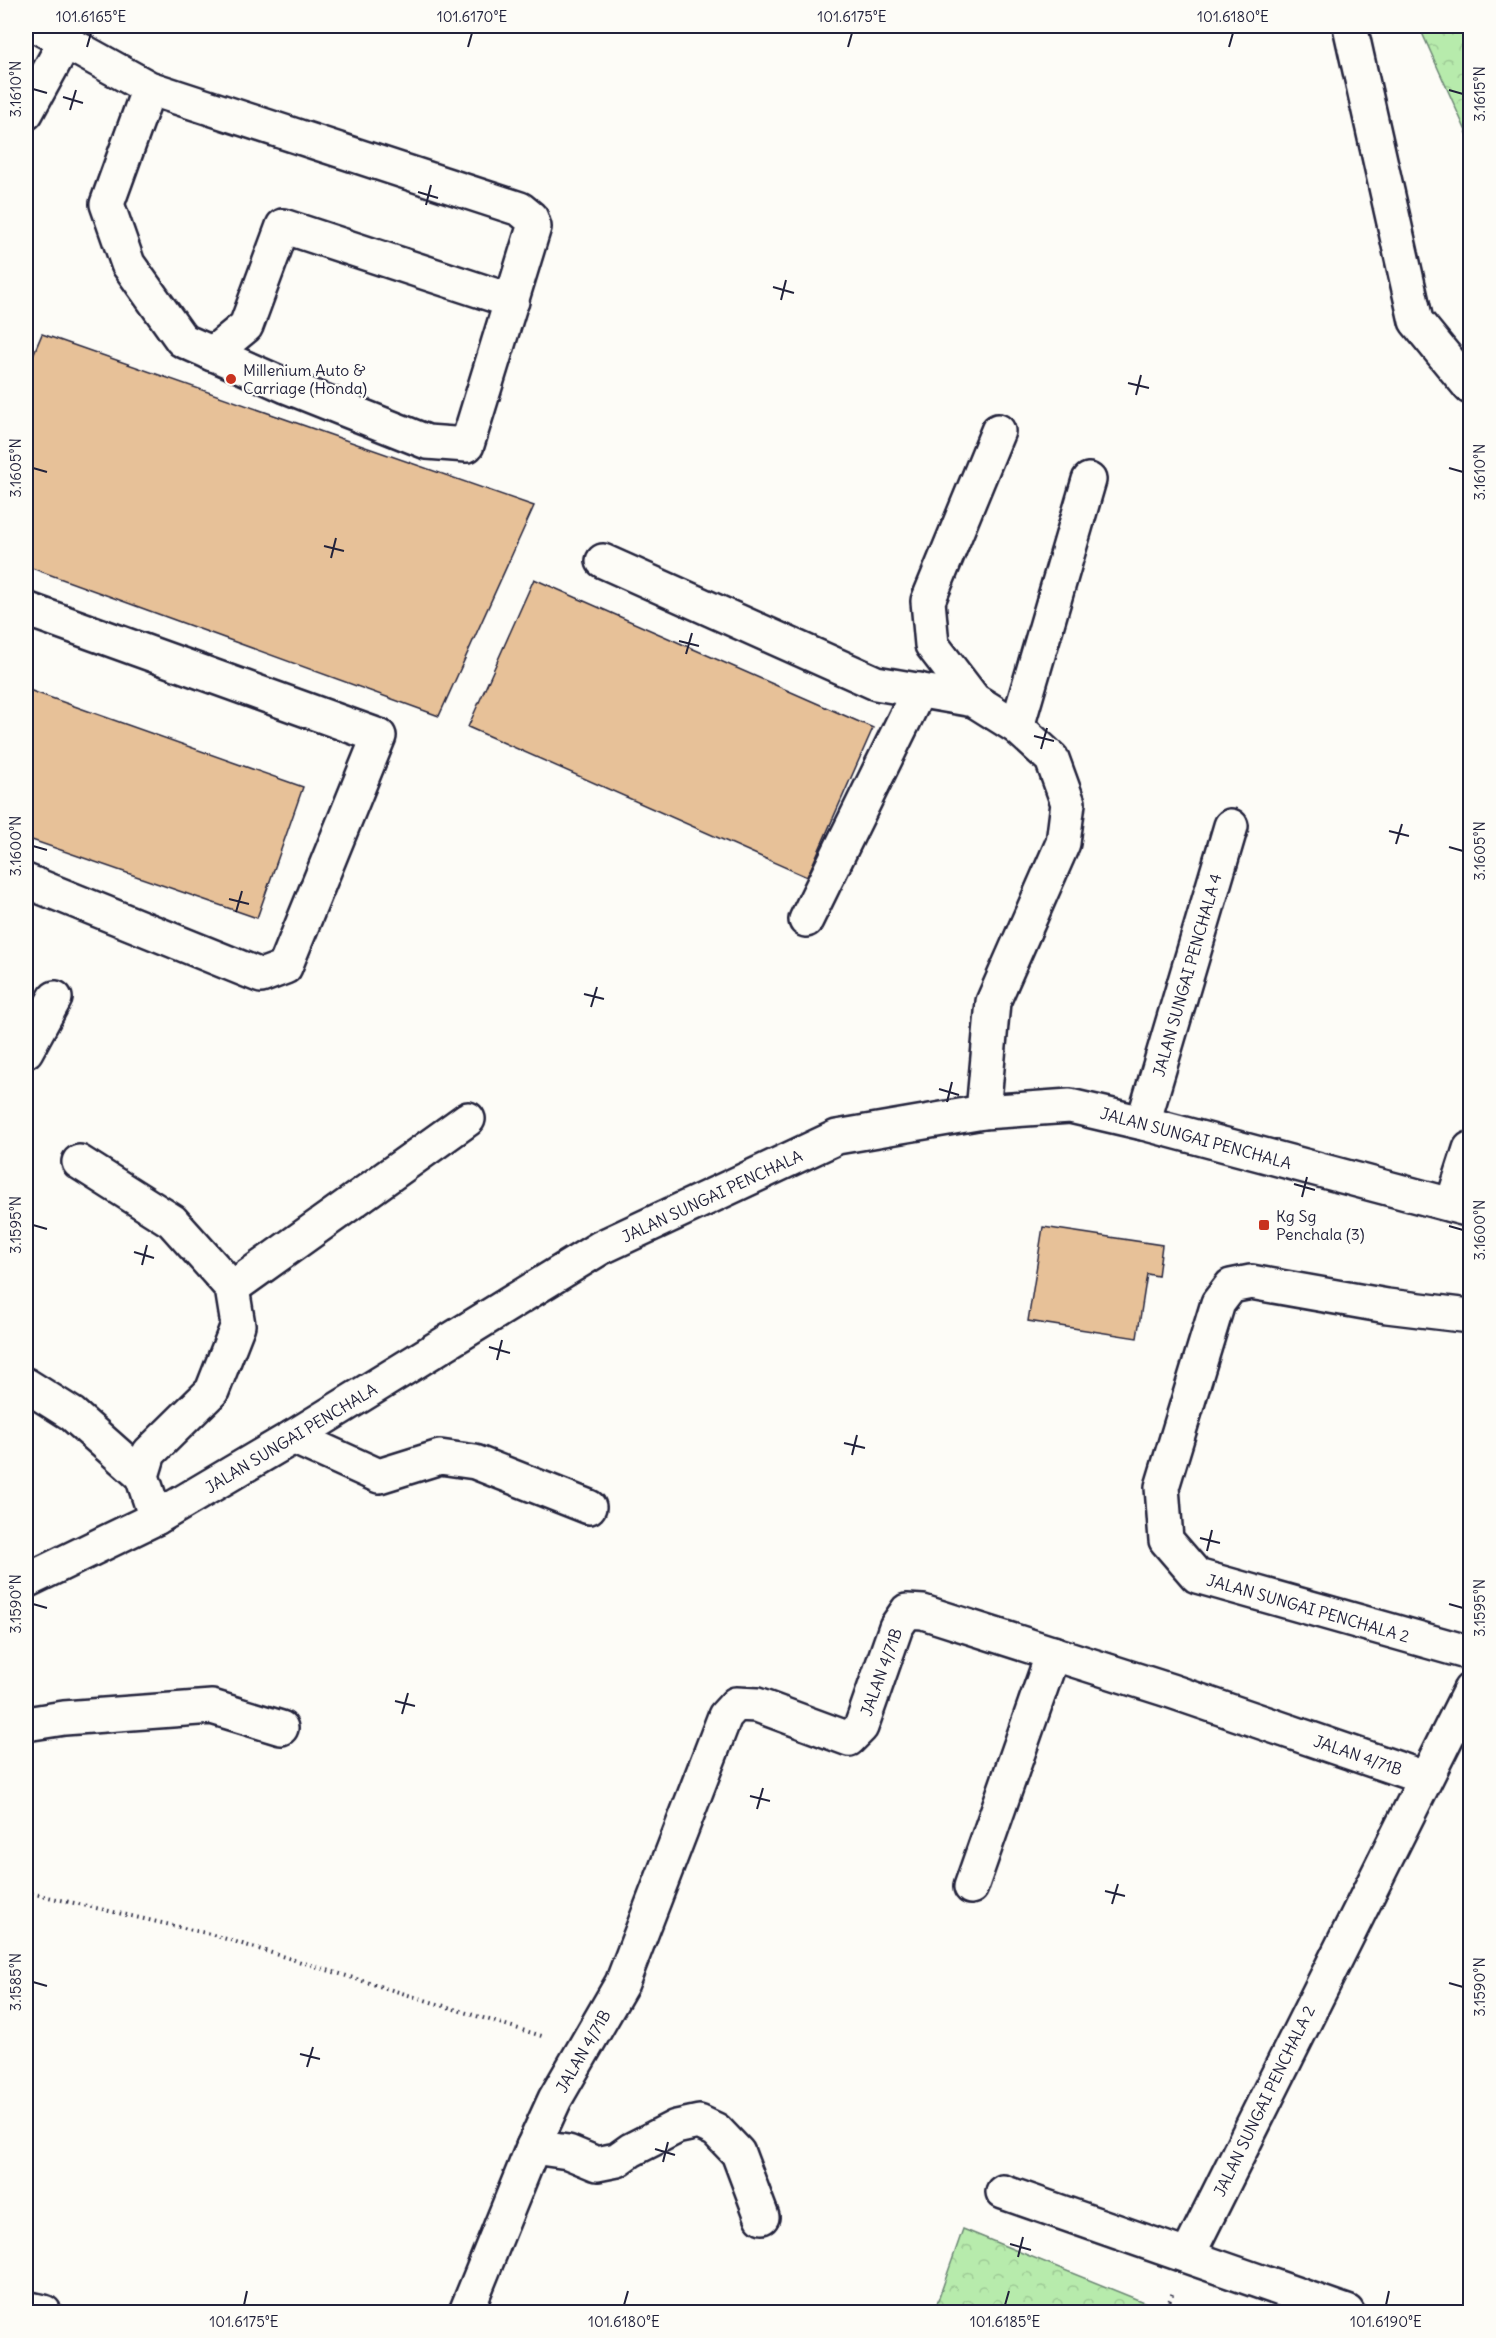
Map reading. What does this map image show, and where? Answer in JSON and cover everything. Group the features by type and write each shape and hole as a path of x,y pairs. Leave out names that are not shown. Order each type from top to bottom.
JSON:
{"street":[{"path":"37,26 149,88 520,209 531,218 534,227 467,445 428,442 183,340 128,264 107,204 149,88"},
{"path":"1350,26 1416,321 1470,387"},
{"path":"26,113 65,42"},
{"path":"212,354 246,326 283,226 512,301"},
{"path":"983,1112 993,1002 1063,843 1068,804 1052,759 1017,727 974,700 932,645 928,601 998,431"},
{"path":"1017,727 1089,480"},
{"path":"603,561 876,683 974,700"},
{"path":"26,609 379,736 285,967 261,976 26,881"},
{"path":"806,920 919,690"},
{"name":"JALAN SUNGAI PENCHALA 4","path":"1143,1124 1231,826"},
{"path":"26,1051 55,998"},
{"name":"JALAN SUNGAI PENCHALA","path":"26,1581 156,1518 293,1437 600,1248 837,1137 983,1112 1070,1106 1461,1208"},
{"path":"232,1288 468,1119"},
{"path":"1461,1208 1470,1149"},
{"path":"79,1162 172,1221 232,1288 238,1325 212,1391 149,1453 142,1476"},
{"name":"JALAN SUNGAI PENCHALA 2","path":"1470,1316 1388,1306 1251,1282 1231,1286 1218,1303 1162,1487 1166,1540 1197,1576 1470,1653"},
{"path":"26,1385 72,1414 142,1476 156,1518"},
{"path":"293,1437 379,1476 440,1457 475,1462 589,1507"},
{"name":"JALAN 4/71B","path":"466,2313 533,2147 555,2099 622,1983 725,1716 736,1704 757,1705 849,1739 861,1727 896,1627 907,1611 923,1612 1053,1653 1425,1778"},
{"path":"971,1887 1053,1653"},
{"name":"JALAN SUNGAI PENCHALA 2","path":"1188,2255 1425,1778 1454,1728 1470,1690"},
{"path":"26,1724 64,1718 212,1707 281,1728"},
{"path":"533,2147 568,2152 597,2164 617,2160 631,2150 676,2127 699,2122 716,2130 738,2153 762,2217"},
{"path":"1003,2192 1188,2255 1347,2313"},
{"path":"26,2308 44,2313"}],"path":[{"path":"26,1892 210,1934 585,2049"}],"green space":[{"path":"1419,26 1470,26 1470,140"},
{"path":"963,2229 1146,2303 1133,2312 934,2312"}],"building":[{"path":"42,334 534,506 439,716 26,566 26,372"},
{"path":"534,579 873,728 807,877 468,727"},
{"path":"26,689 303,787 257,918 26,838"},
{"path":"1043,1227 1162,1245 1158,1276 1147,1274 1137,1338 1028,1321"}],"place":[{"name":"Millenium Auto & Carriage (Honda)","path":"231,379"},
{"name":"Kg Sg Penchala (3)","path":"1264,1225"}]}
